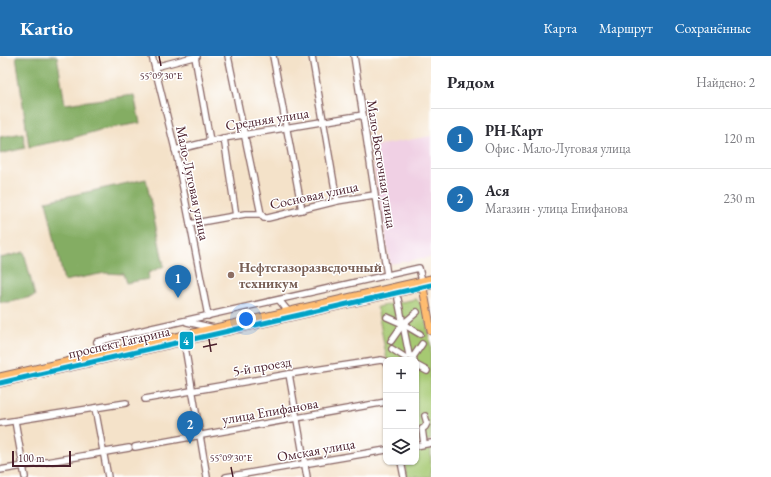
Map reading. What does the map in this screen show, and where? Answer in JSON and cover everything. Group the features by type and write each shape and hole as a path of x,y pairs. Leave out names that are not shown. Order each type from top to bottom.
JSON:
{"main road":[{"name":"проспект Гагарина","path":"0,383 423,284 431,279"},
{"name":"проспект Гагарина","path":"0,377 288,311 423,284 431,284"},
{"path":"423,284 431,331"}],"street":[{"name":"Мало-Луговая улица","path":"152,56 175,150 208,316"},
{"path":"228,56 261,214"},
{"path":"274,56 302,210"},
{"path":"312,56 337,201"},
{"name":"Мало-Восточная улица","path":"354,56 386,275"},
{"path":"155,67 196,57 210,141"},
{"name":"Средняя улица","path":"175,150 224,138 362,115"},
{"path":"224,138 236,216"},
{"name":"Сосновая улица","path":"190,224 245,214 261,214 264,218 268,218 337,201 374,195"},
{"path":"107,352 97,342 386,275 419,268 423,284"},
{"path":"398,299 409,357"},
{"path":"279,300 288,311"},
{"path":"391,341 403,324 417,312"},
{"path":"387,317 420,334"},
{"path":"185,321 214,328"},
{"path":"184,341 207,477"},
{"path":"410,357 422,344"},
{"path":"392,349 407,357"},
{"name":"5-й проезд","path":"145,399 289,374 383,362"},
{"path":"419,367 427,371"},
{"path":"289,374 306,477"},
{"path":"0,423 126,403"},
{"name":"улица Епифанова","path":"0,470 132,448 383,403"},
{"path":"95,408 108,477"},
{"path":"424,443 422,429 427,424 426,416"},
{"path":"15,421 25,477"},
{"path":"419,445 431,443"},
{"name":"Омская улица","path":"226,477 383,451"},
{"path":"402,465 404,477"}],"shaded area":[{"path":"431,136 431,257 390,264 370,147"}],"green space":[{"path":"16,56 57,56 65,104 134,95 140,123 100,130 69,139 29,147"},
{"path":"23,133 25,148 0,154 0,137"},
{"path":"146,179 164,266 148,273 149,279 126,283 123,274 105,273 64,281 46,201"},
{"path":"24,252 35,296 11,302 0,302 0,256 1,258"},
{"path":"416,299 424,307 431,348 431,440 419,442 419,357 386,357 377,307"},
{"path":"431,447 431,477 407,477 405,465 419,465 419,449"}],"transit line":[{"name":"4","path":"0,383 431,285"}],"place":[{"name":"Нефтегазоразведочный техникум","path":"231,275"},
{"name":"РН-Карт","path":"178,298"},
{"name":"Ася","path":"190,444"}]}
